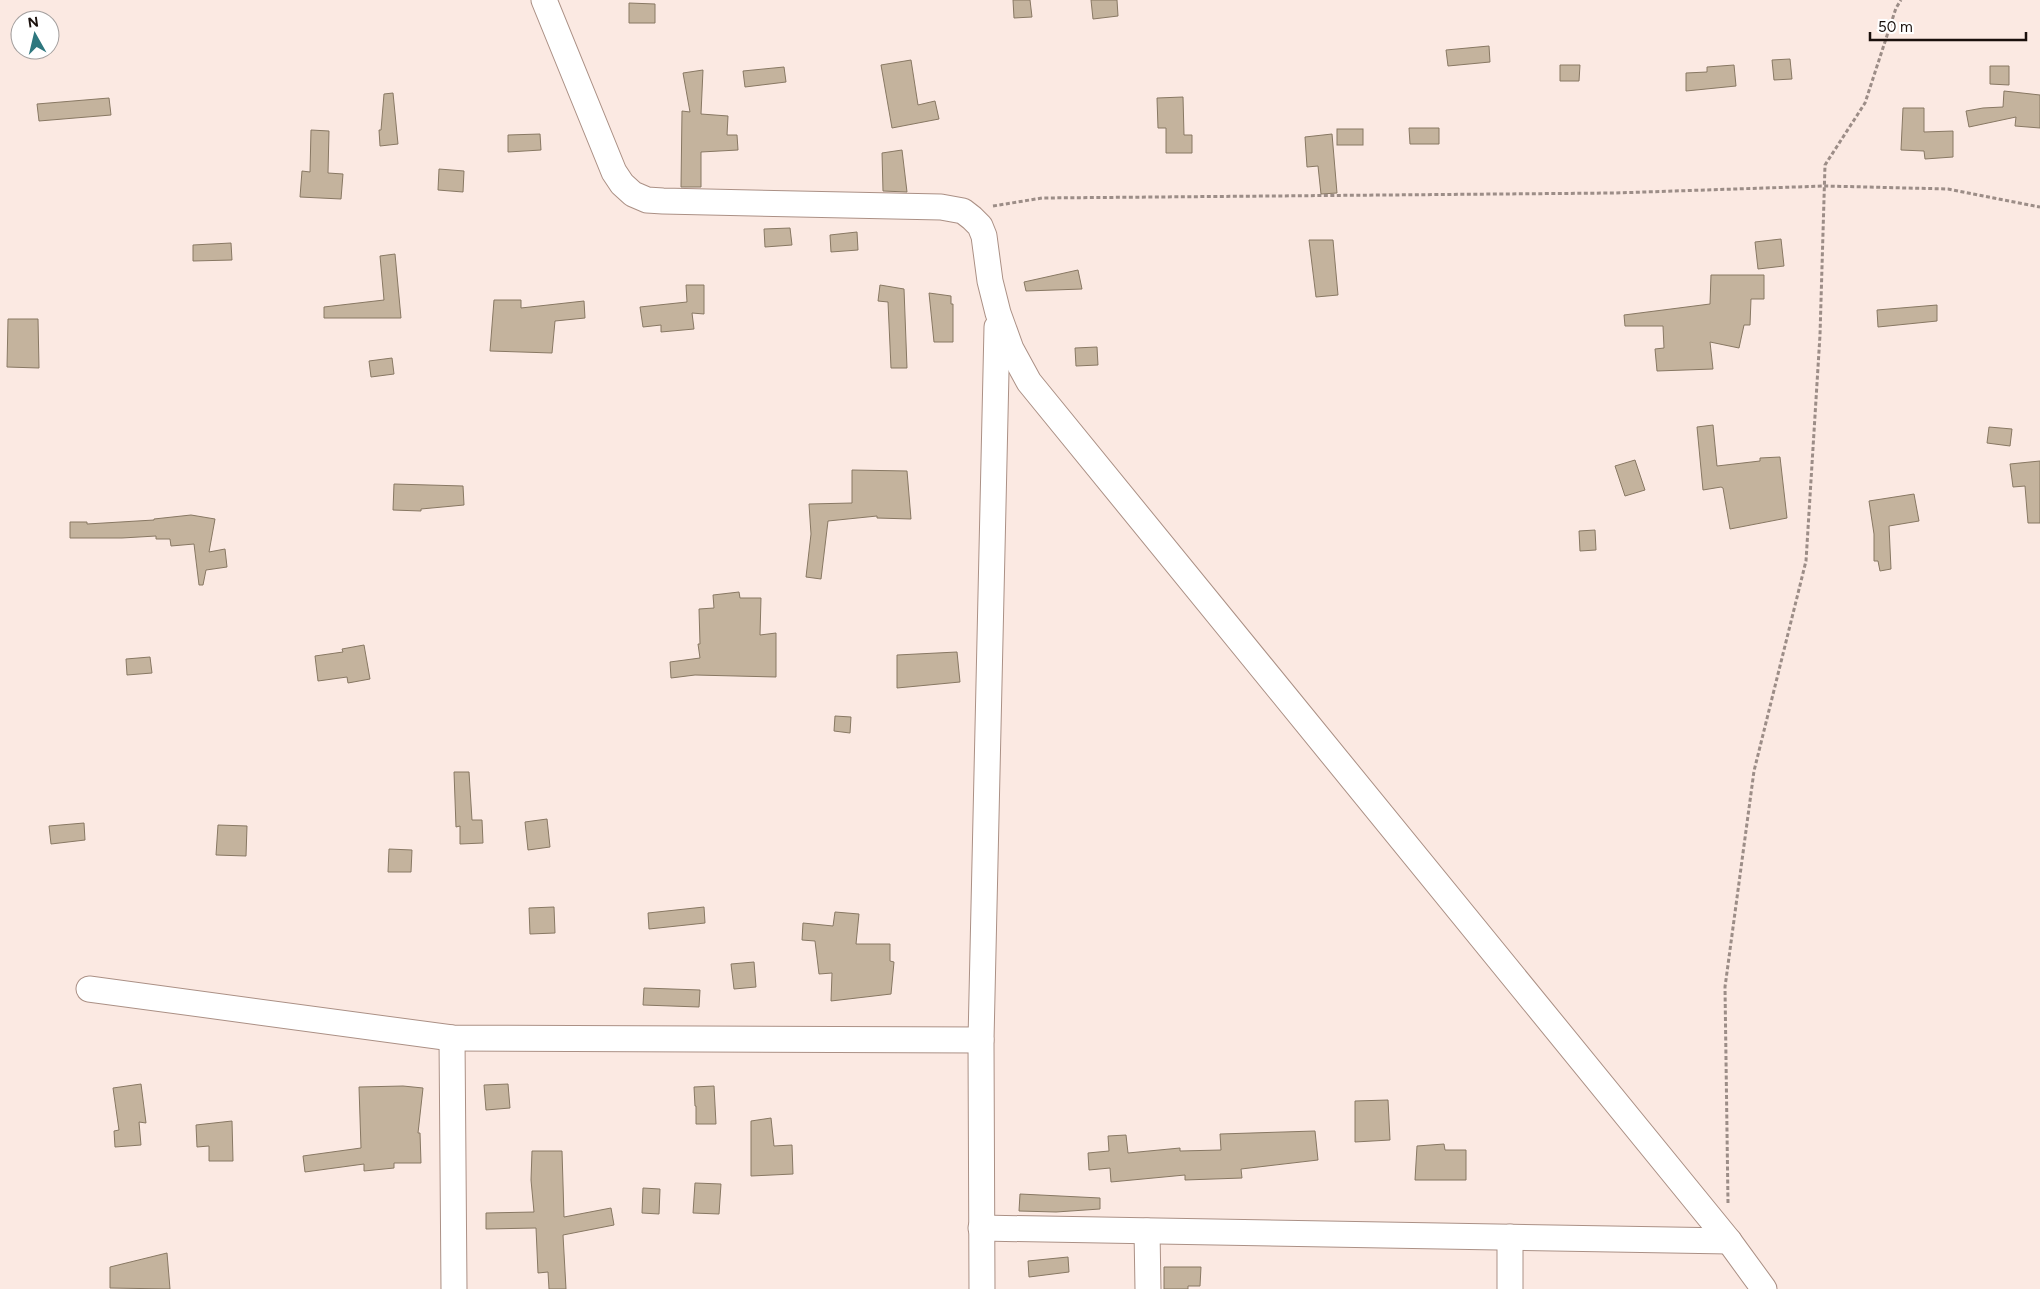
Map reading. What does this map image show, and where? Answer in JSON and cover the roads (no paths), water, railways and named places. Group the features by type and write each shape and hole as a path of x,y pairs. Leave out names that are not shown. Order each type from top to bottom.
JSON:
{"street":[{"path":"544,0 614,172 622,184 633,194 647,200 663,201 941,207 963,211 972,218 984,236 990,281 998,313 1011,349 1029,382 1729,1241 1764,1289"},
{"path":"982,1289 981,1040 998,313"},
{"path":"89,989 452,1038 981,1040"},
{"path":"452,1038 454,1289"},
{"path":"981,1228 1729,1241"},
{"path":"1147,1231 1148,1289"},
{"path":"1510,1237 1510,1289"}]}
